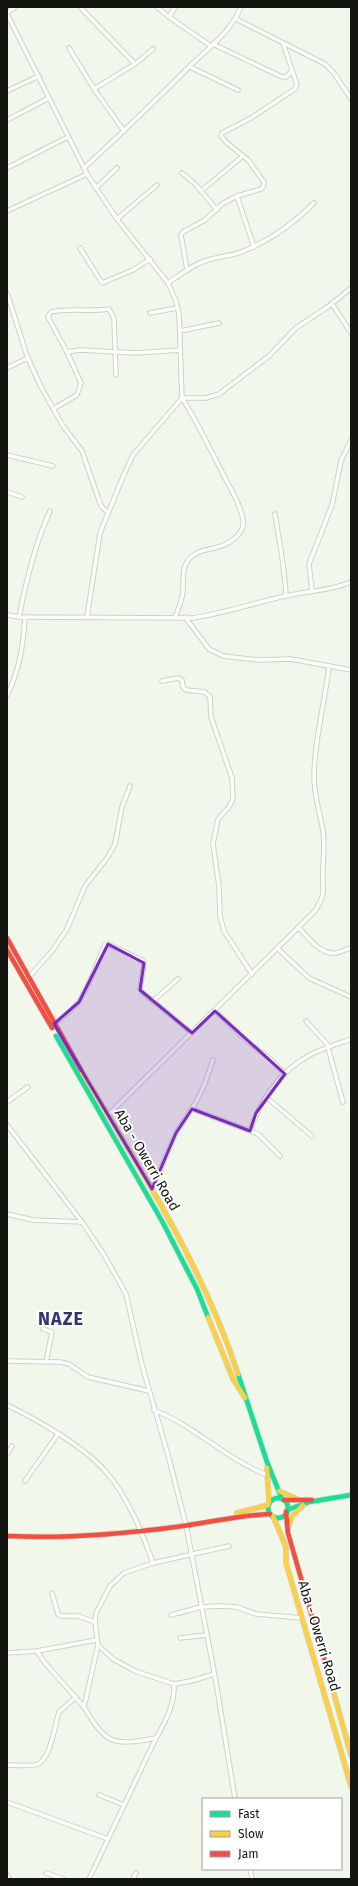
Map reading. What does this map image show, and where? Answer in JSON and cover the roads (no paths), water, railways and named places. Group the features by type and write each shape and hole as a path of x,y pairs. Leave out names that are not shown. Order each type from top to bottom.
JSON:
{"main road":[{"name":"Aba - Owerri Road","path":"7,938 54,1024 152,1190 210,1299 231,1351 267,1462 279,1492 287,1505 288,1533 351,1755"},
{"name":"Aba - Owerri Road","path":"7,950 162,1221 197,1288 238,1390 248,1402"},
{"name":"Aba - Owerri Road","path":"267,1462 269,1504 272,1515 286,1547 286,1563 351,1786"},
{"path":"279,1492 297,1500"},
{"path":"7,1536 78,1537 186,1525 249,1514 272,1515 279,1517 287,1511 303,1505 351,1494"},
{"path":"225,1519 236,1513 269,1504 275,1498 316,1501"},
{"path":"288,1533 292,1516 303,1505"}],"street":[{"path":"15,7 7,14 87,174 117,219 168,283 178,308 182,398 195,418 232,491 244,522 243,528 232,541 211,550 201,551 189,559 183,575 182,597 175,617"},
{"path":"80,7 135,64"},
{"path":"157,7 169,17 212,45 282,77 286,77 292,71"},
{"path":"169,17 175,7"},
{"path":"84,168 212,45 236,19 241,7"},
{"path":"236,19 324,64 334,73 351,99"},
{"path":"187,270 181,235 183,232 205,220 222,204 237,196 261,189 264,185 248,160 222,138 222,133 251,118 295,89 297,85 283,43"},
{"path":"69,48 94,89 124,131"},
{"path":"94,89 135,64 152,48"},
{"path":"190,67 238,90"},
{"path":"7,91 39,76"},
{"path":"7,120 49,98"},
{"path":"7,168 68,136"},
{"path":"201,191 243,156"},
{"path":"96,188 117,168"},
{"path":"182,173 201,191 217,210"},
{"path":"7,211 87,174"},
{"path":"117,219 157,185"},
{"path":"237,196 254,246"},
{"path":"168,283 187,270 207,260 231,256 279,233 295,222 314,203"},
{"path":"80,248 102,283 132,270 150,259"},
{"path":"88,617 100,533 133,455 182,398 206,398 219,394 269,356 296,328 332,304 351,288"},
{"path":"7,293 28,358 53,409 63,426 82,451 101,506 108,514"},
{"path":"332,304 351,333"},
{"path":"150,313 178,308"},
{"path":"53,409 77,395 81,383 48,314 51,312 66,309 109,309 114,318 116,375"},
{"path":"180,332 219,323"},
{"path":"67,352 80,350 136,354 180,350"},
{"path":"7,368 28,358"},
{"path":"312,591 309,564 332,505 341,461 351,440"},
{"path":"7,455 53,466"},
{"path":"7,492 22,497"},
{"path":"19,617 24,592 41,534 50,511"},
{"path":"275,514 281,558 286,576 286,596"},
{"path":"7,614 19,617 185,618 218,614 286,596 324,590 351,582"},
{"path":"7,696 17,674 23,650 25,617"},
{"path":"185,618 209,649 223,656 259,660 291,659 351,670"},
{"path":"108,1115 315,911 324,891 322,880 323,832 314,779 315,750 326,690 328,666"},
{"path":"162,681 178,678 182,680 183,687 186,690 205,692 210,697 212,717 232,778 233,792 233,799 229,807 218,819 213,844 219,886 220,916 224,931 252,974"},
{"path":"29,978 52,951 67,929 85,886 108,857 115,844 122,806 130,786"},
{"path":"298,927 314,944 328,953 337,953 351,948"},
{"path":"54,1024 79,1002 87,988 96,962 108,944 142,960 144,963 140,989 192,1033"},
{"path":"277,948 309,978 351,997"},
{"path":"153,1001 178,979"},
{"path":"215,1011 247,1042 270,1058 285,1074"},
{"path":"306,1021 325,1041 328,1047 343,1102"},
{"path":"250,1131 256,1113 266,1096 285,1074 309,1055 351,1039"},
{"path":"152,1190 176,1133 192,1109 204,1086 213,1060"},
{"path":"7,1102 28,1087"},
{"path":"266,1096 312,1136"},
{"path":"192,1109 262,1137 280,1156"},
{"path":"7,1125 82,1222 104,1255 126,1294 149,1391 168,1455 186,1525 190,1555 207,1635 236,1798"},
{"path":"7,1214 33,1220 82,1222"},
{"path":"43,1329 52,1332 46,1362"},
{"path":"7,1361 69,1364 88,1377 149,1391"},
{"path":"7,1405 58,1434 105,1471 129,1508 144,1536 154,1564"},
{"path":"154,1410 186,1426 237,1461 267,1475"},
{"path":"25,1481 58,1434"},
{"path":"7,1454 12,1446"},
{"path":"214,1674 174,1684 135,1671 113,1659 98,1645 96,1640 95,1622 102,1600 110,1586 124,1573 154,1564 229,1546"},
{"path":"52,1593 58,1614 61,1616 78,1616 95,1622"},
{"path":"171,1615 201,1607 237,1607 256,1614 302,1618"},
{"path":"180,1638 207,1635"},
{"path":"7,1653 36,1651 96,1640"},
{"path":"84,1707 98,1645"},
{"path":"36,1651 76,1697 106,1737 118,1742 156,1738"},
{"path":"89,1879 169,1712 174,1684"},
{"path":"7,1765 38,1765 46,1755 57,1724 59,1712 76,1697"},
{"path":"99,1795 124,1805"},
{"path":"7,1802 108,1839"},
{"path":"46,1873 63,1879"},
{"path":"133,1879 136,1873"},
{"path":"7,1875 9,1879"}],"district":[{"name":"NAZE","path":"61,1319"}]}
